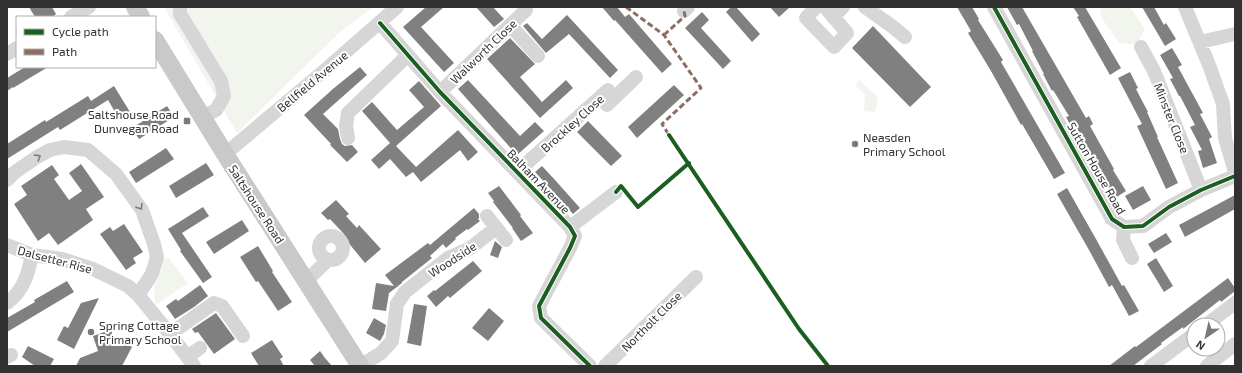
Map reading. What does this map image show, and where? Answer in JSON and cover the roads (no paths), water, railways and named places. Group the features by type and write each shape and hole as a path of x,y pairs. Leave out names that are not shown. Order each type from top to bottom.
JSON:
{"main road":[{"path":"134,7 140,16"},
{"name":"Saltshouse Road","path":"156,42 225,154 360,366"}],"street":[{"path":"73,16 89,7"},
{"path":"180,7 180,14 221,81 224,96 216,110 202,117"},
{"name":"Bellfield Avenue","path":"225,154 397,7"},
{"path":"816,7 806,18 834,47 847,33 833,10"},
{"path":"866,7 893,27 904,38"},
{"name":"Sutton House Road","path":"994,7 1112,219 1124,228 1143,226 1169,207 1201,190 1235,176"},
{"path":"1185,7 1209,65 1229,102 1225,138 1235,172"},
{"name":"Walworth Close","path":"440,92 526,10"},
{"name":"Balham Avenue","path":"380,23 440,92 570,227 575,236 539,306 541,318 590,366"},
{"path":"510,25 538,56"},
{"path":"1200,42 1235,34"},
{"name":"Minster Close","path":"1141,47 1154,71 1201,190"},
{"path":"7,54 16,49"},
{"path":"348,138 346,126 348,113 408,55"},
{"name":"Brockley Close","path":"517,172 604,94 607,105 636,77"},
{"path":"7,180 15,172 31,161 50,150 64,147 88,150 116,174 142,210 157,257 152,274 138,295"},
{"path":"570,227 616,192"},
{"path":"487,216 506,240"},
{"name":"Woodside","path":"360,366 381,353 392,341 398,304 405,292 448,258 469,249 496,228"},
{"name":"Sutton House Road","path":"1124,228 1123,240 1132,258"},
{"name":"Dalsetter Rise","path":"7,245 32,255 62,259 94,269 128,286 138,295 170,334 190,362 200,348"},
{"path":"7,303 19,292 28,272 32,255"},
{"path":"306,281 328,260"},
{"name":"Northolt Close","path":"605,366 696,277"},
{"path":"170,334 213,297 222,306 243,336"},
{"path":"1217,317 1235,303"},
{"path":"1151,366 1186,340"},
{"path":"1207,366 1235,344"}],"place":[{"name":"Saltshouse Road Dunvegan Road","path":"187,121"},
{"name":"Neasden Primary School","path":"855,144"},
{"name":"Spring Cottage Primary School","path":"91,332"}]}
